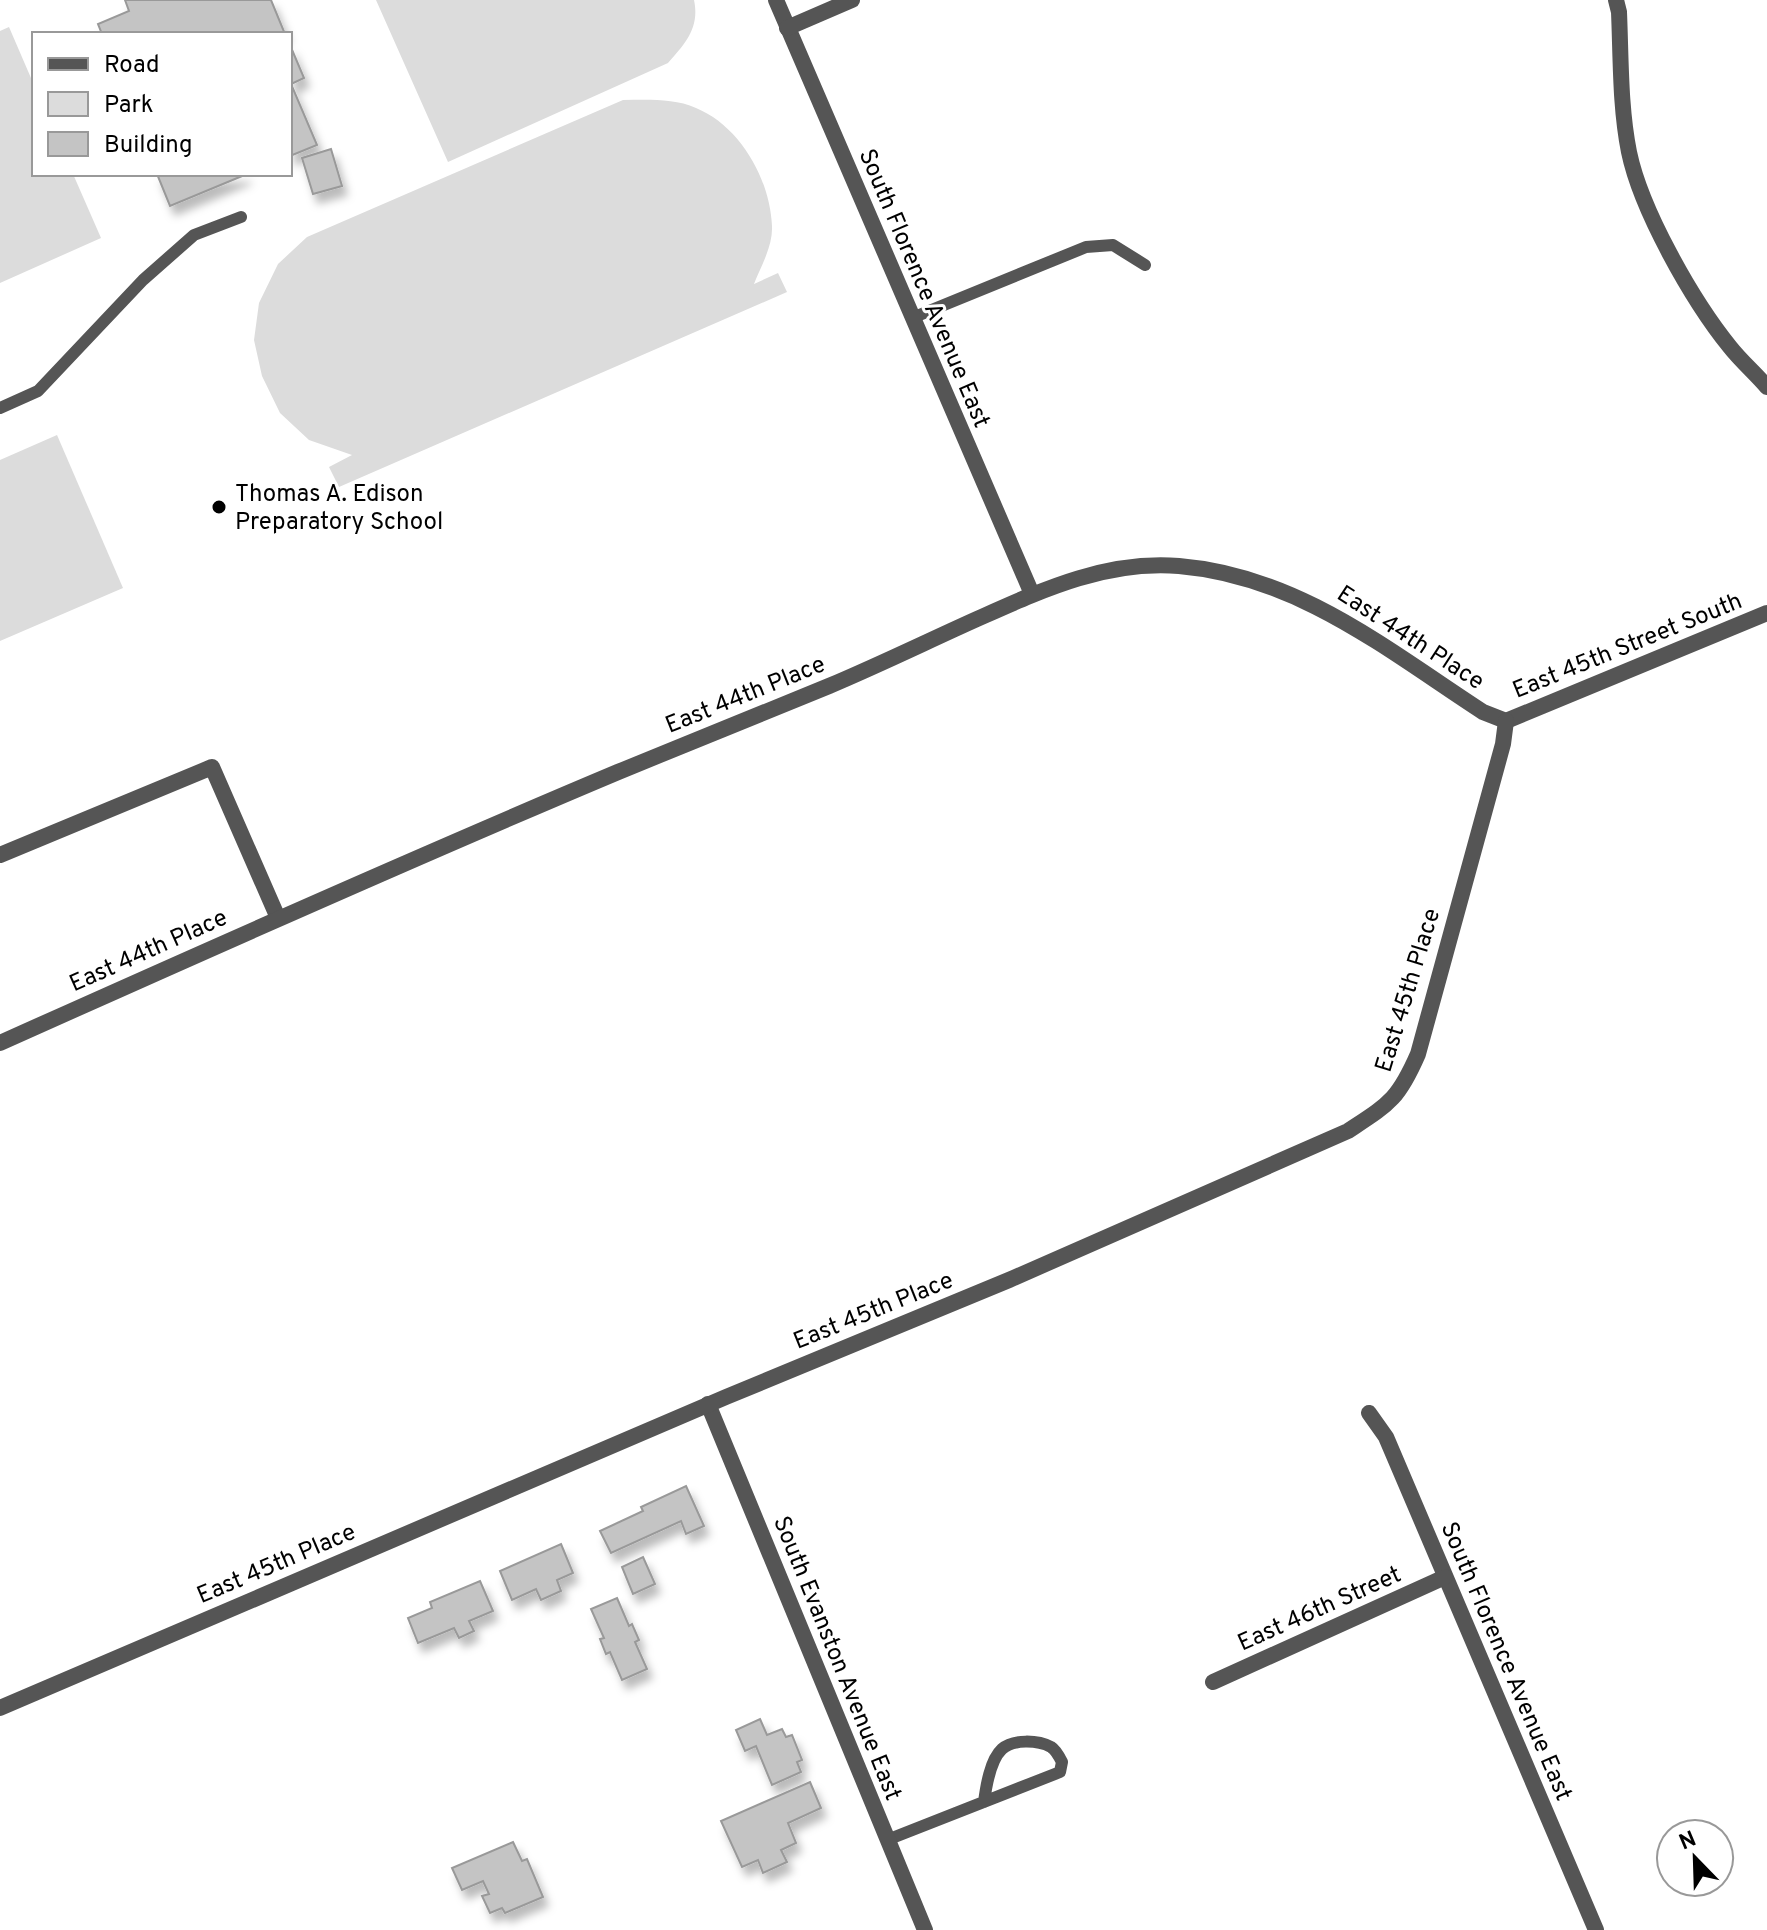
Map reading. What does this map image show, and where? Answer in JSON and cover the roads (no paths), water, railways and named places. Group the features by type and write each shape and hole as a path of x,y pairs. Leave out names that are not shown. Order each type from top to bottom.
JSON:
{"street":[{"name":"South Florence Avenue East","path":"776,0 1032,594"},
{"path":"787,28 852,0"},
{"path":"1616,0 1630,154 1645,198 1697,298 1729,346 1767,387"},
{"name":"East 44th Place","path":"0,1043 278,918 832,685 1032,594 1094,573 1128,567 1176,566 1261,581 1332,613 1483,712 1506,721"},
{"name":"East 45th Street South","path":"1506,721 1767,613"},
{"name":"East 45th Place","path":"0,1708 708,1404 1009,1280 1348,1131 1384,1107 1403,1088 1418,1054 1503,744 1506,721"},
{"path":"0,855 212,767 278,918"},
{"name":"South Evanston Avenue East","path":"708,1404 925,1930"},
{"name":"South Florence Avenue East","path":"1369,1413 1386,1437 1596,1930"},
{"name":"East 46th Street","path":"1213,1682 1445,1577"}],"lane":[{"path":"0,408 38,391 143,280 194,235 241,217"},
{"path":"912,318 1086,247 1113,245 1145,265"},
{"path":"887,1840 984,1802 1060,1772 1062,1762 1054,1749 1039,1743 1013,1743 1001,1749 984,1802"}],"place":[{"name":"Thomas A. Edison Preparatory School","path":"219,507"}]}
